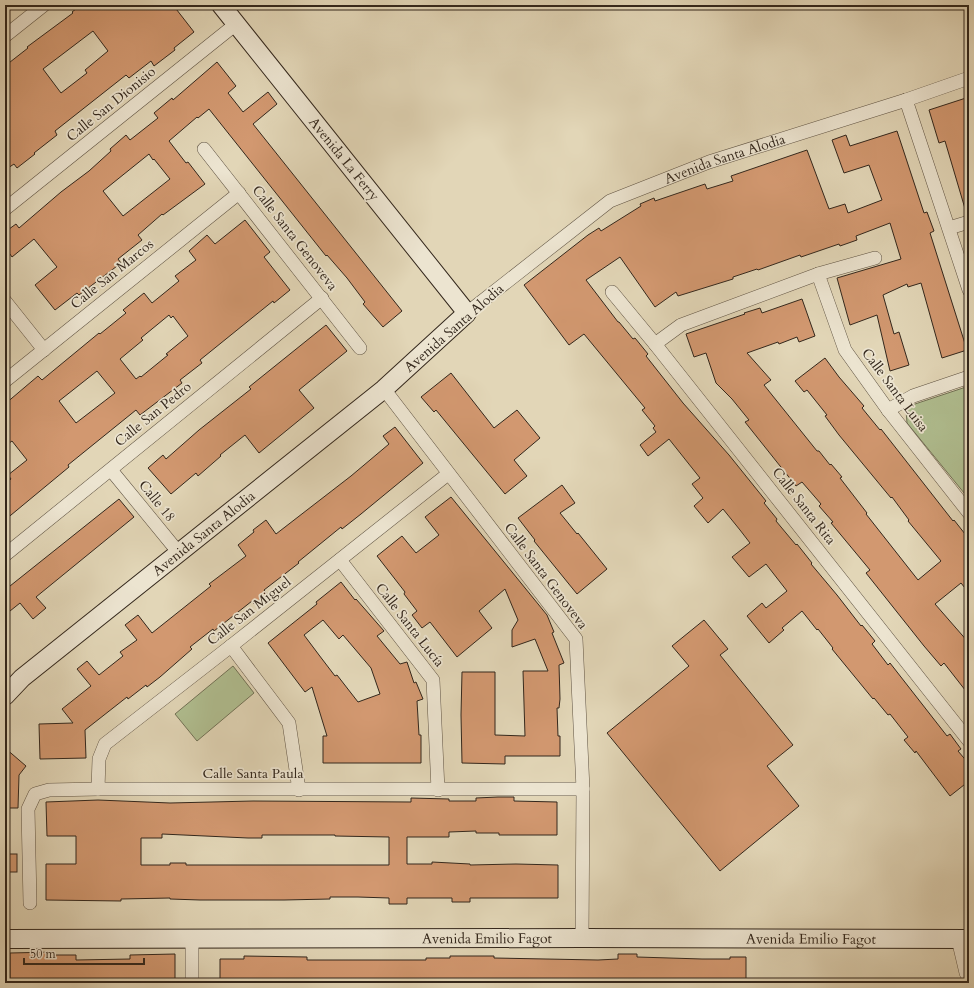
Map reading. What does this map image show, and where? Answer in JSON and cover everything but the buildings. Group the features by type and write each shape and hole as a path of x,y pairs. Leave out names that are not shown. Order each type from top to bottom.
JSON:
{"street":[{"path":"5,36 44,5"},
{"name":"Avenida La Ferry","path":"220,5 467,313"},
{"name":"Calle San Dionisio","path":"5,209 236,24"},
{"name":"Avenida Santa Alodia","path":"5,696 22,678 384,389 467,313 610,201 709,162 906,100 969,78"},
{"path":"906,100 969,290"},
{"name":"Calle Santa Genoveva","path":"204,149 360,348"},
{"name":"Calle San Marcos","path":"5,380 239,193"},
{"path":"949,228 969,222"},
{"path":"655,344 681,325 818,274 875,258"},
{"name":"Calle Santa Luisa","path":"818,274 844,350 888,410 969,513"},
{"name":"Calle Santa Rita","path":"612,292 655,344 969,741"},
{"name":"Calle San Pedro","path":"5,555 322,298"},
{"path":"5,300 44,350"},
{"path":"888,410 913,396 969,377"},
{"name":"Calle Santa Genoveva","path":"384,389 576,639 583,790 582,938"},
{"name":"Calle 18","path":"111,470 179,554"},
{"name":"Calle San Miguel","path":"98,789 100,759 105,744 448,474"},
{"name":"Calle Santa Lucía","path":"340,560 433,680 438,790"},
{"path":"231,646 289,723 299,790"},
{"name":"Calle Santa Paula","path":"30,903 28,809 35,794 49,790 583,790"},
{"name":"Avenida Emilio Fagot","path":"5,939 964,939"},
{"path":"192,939 192,983"},
{"path":"964,939 966,972 969,977"}],"green space":[{"path":"969,386 969,499 907,423 906,410 915,404"},
{"path":"233,666 254,693 197,741 175,714"}]}
